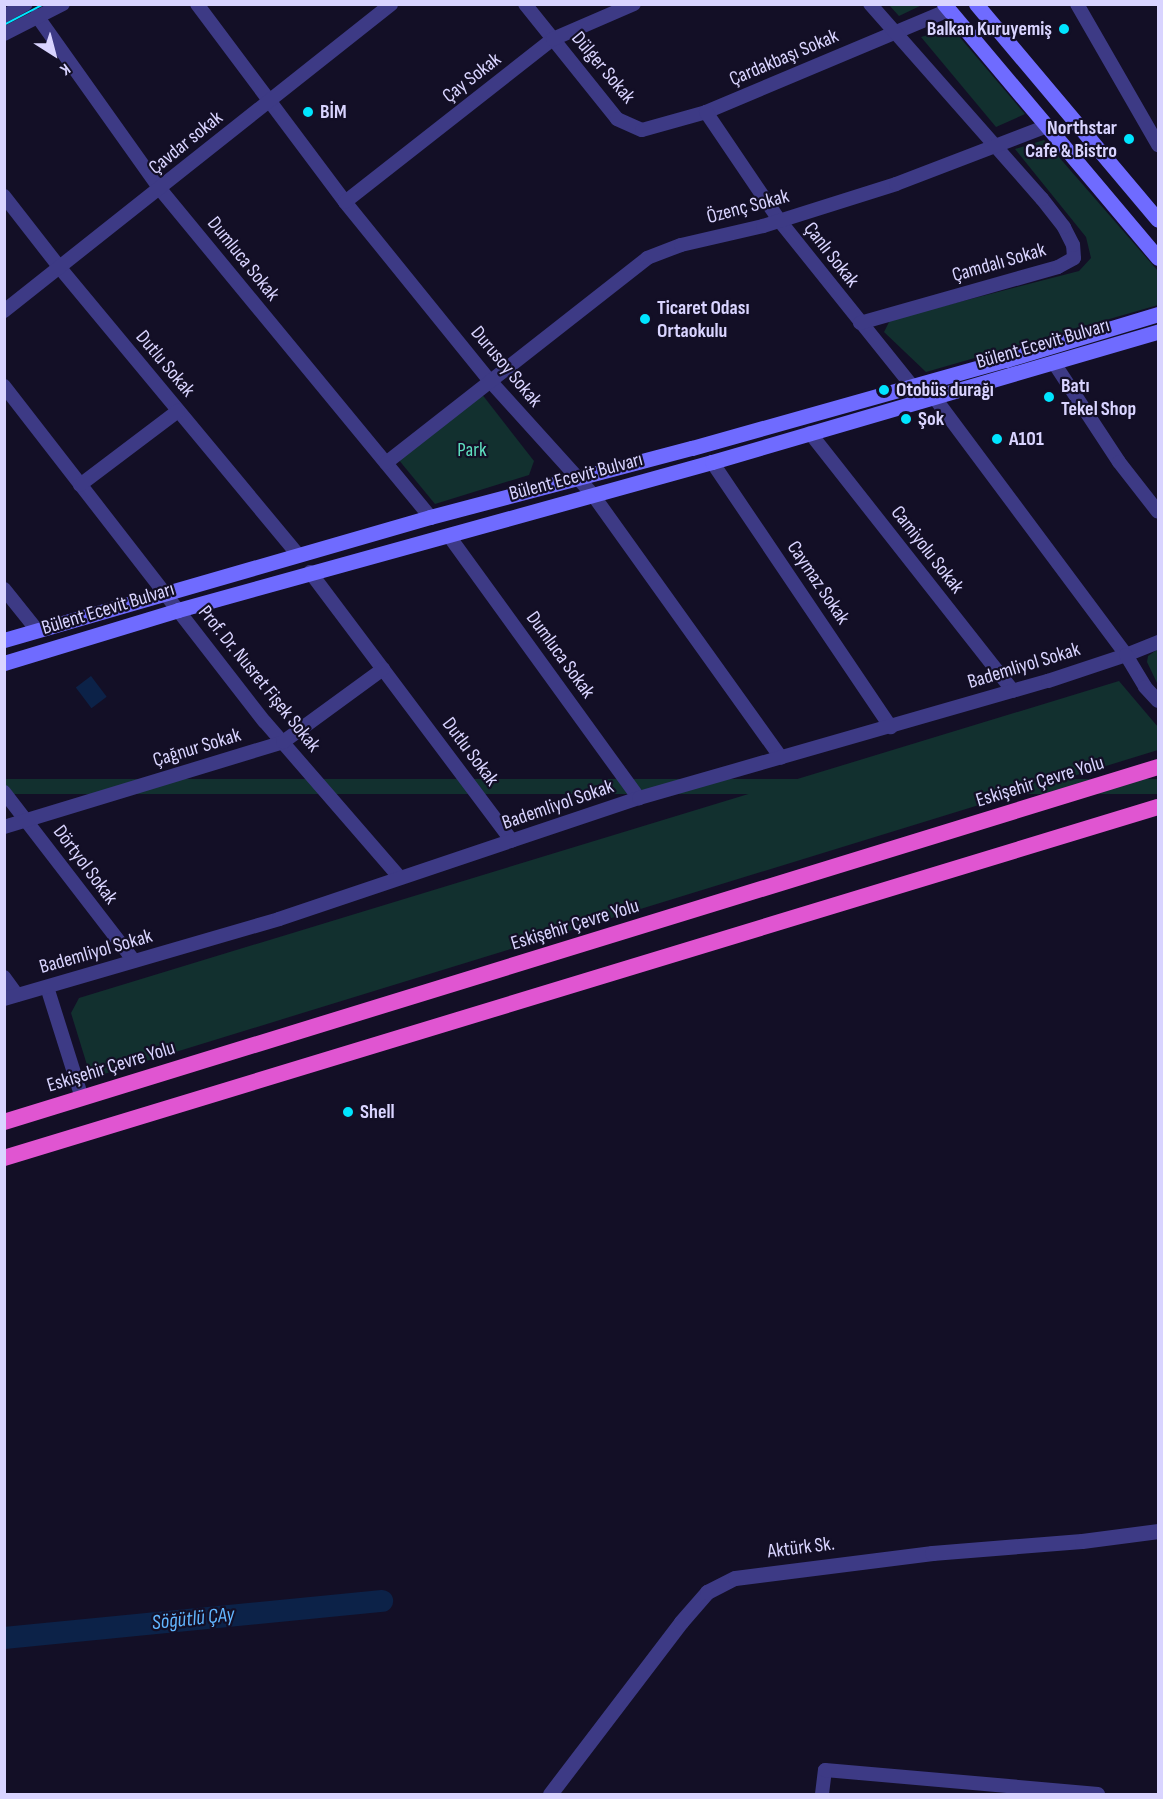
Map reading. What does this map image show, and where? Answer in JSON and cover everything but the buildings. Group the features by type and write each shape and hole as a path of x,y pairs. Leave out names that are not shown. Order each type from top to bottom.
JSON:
{"highway":[{"name":"Eskişehir Çevre Yolu","path":"4,1122 1158,767"},
{"path":"4,1158 1158,807"}],"main road":[{"path":"976,4 1158,218"},
{"path":"947,7 1158,258"},
{"name":"Bülent Ecevit Bulvarı","path":"4,640 165,596 430,517 912,386 1158,314"},
{"name":"Bülent Ecevit Bulvarı","path":"4,663 310,572 449,536 712,462 1158,332"}],"street":[{"path":"4,16 26,4"},
{"path":"4,34 63,4"},
{"name":"Durusoy Sokak","path":"196,4 345,202 491,382 593,495 781,758"},
{"name":"Çavdar sokak","path":"4,311 391,4"},
{"name":"Dülger Sokak","path":"525,4 617,119 632,126"},
{"name":"Çamdalı Sokak","path":"860,323 1058,267 1074,258 1073,245 1064,226 870,4"},
{"path":"1077,4 1158,145"},
{"name":"Çay Sokak","path":"345,202 553,39 629,5"},
{"name":"Çardakbaşı Sokak","path":"632,126 642,130 706,112 947,7"},
{"name":"Dumluca Sokak","path":"37,16 160,189 430,517"},
{"name":"Çanlı Sokak","path":"706,112 779,220 912,386"},
{"name":"Özenç Sokak","path":"386,463 647,258 681,245 779,220 896,184 1047,126"},
{"name":"Dutlu Sokak","path":"4,196 60,268 298,555"},
{"path":"1054,363 1119,462 1158,512"},
{"name":"Prof. Dr. Nusret Fişek Sokak","path":"4,386 165,596 283,742 400,878"},
{"path":"934,397 1126,654 1145,687 1158,701"},
{"path":"80,485 178,411"},
{"name":"Camiyolu Sokak","path":"810,433 1012,691"},
{"name":"Caymaz Sokak","path":"712,462 891,726"},
{"name":"Dumluca Sokak","path":"449,536 639,798"},
{"name":"Dutlu Sokak","path":"310,572 512,841"},
{"path":"4,589 37,630"},
{"name":"Bademliyol Sokak","path":"11,997 279,920 639,798 1012,691 1158,642"},
{"name":"Çağnur Sokak","path":"4,827 283,742 383,669"},
{"name":"Dörtyol Sokak","path":"4,792 134,961"},
{"path":"4,977 11,997"},
{"path":"47,987 82,1098"},
{"name":"Aktürk Sk.","path":"550,1794 681,1622 707,1592 735,1578 932,1553 1082,1541 1158,1531"},
{"path":"822,1794 825,1770 1098,1794"}],"green space":[{"path":"889,5 922,5 899,16"},
{"path":"952,28 1025,114 996,127 921,37"},
{"path":"1044,140 1158,271 1158,305 926,372 884,332 890,320 1079,271 1091,258 1086,237 1015,149"},
{"name":"Park","path":"481,393 534,461 529,475 435,504 398,459"},
{"path":"1158,649 1158,685 1147,662 1148,656"},
{"path":"1119,681 1158,727 1158,750 91,1078 71,1013 79,998"},
{"path":"4,779 1158,779 1158,794 4,794"}],"water":[{"path":"91,676 107,697 91,708 76,687"}],"waterway":[{"name":"Söğütlü ÇAy","path":"4,1638 382,1601"}],"tram line":[{"path":"4,25 44,4"}],"place":[{"name":"Balkan Kuruyemiş","path":"1064,29"},
{"name":"BİM","path":"308,112"},
{"name":"Northstar Cafe & Bistro","path":"1129,139"},
{"name":"Ticaret Odası Ortaokulu","path":"645,319"},
{"name":"Otobüs durağı","path":"884,390"},
{"name":"Batı Tekel Shop","path":"1049,397"},
{"name":"Şok","path":"906,419"},
{"name":"A101","path":"997,439"},
{"name":"Shell","path":"348,1112"}]}
